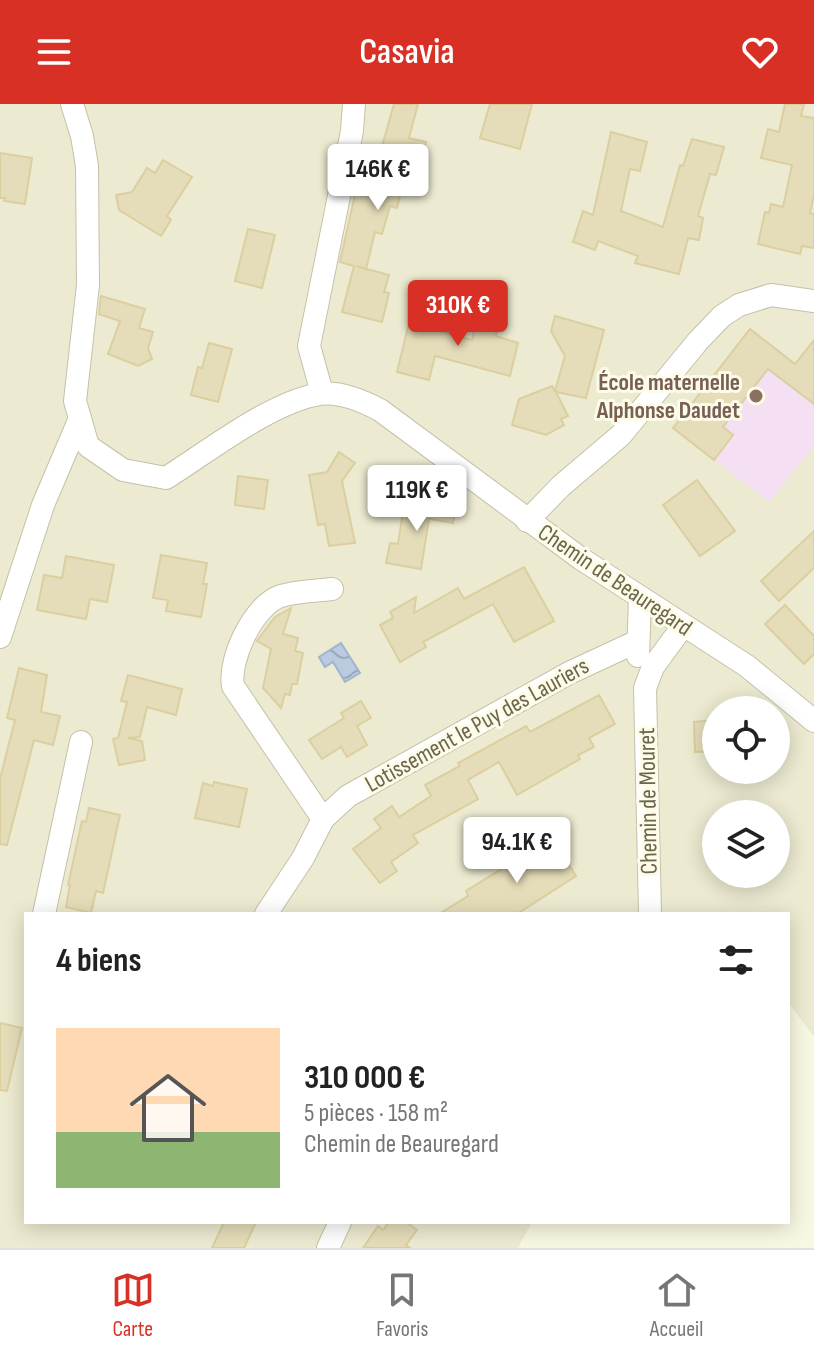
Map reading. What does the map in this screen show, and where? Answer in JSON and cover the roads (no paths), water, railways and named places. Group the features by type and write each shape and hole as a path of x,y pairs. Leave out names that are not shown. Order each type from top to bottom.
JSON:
{"street":[{"name":"Chemin de Beauregard","path":"72,104 87,166 88,285 75,401 88,446 123,470 166,478 275,409 322,393 358,399 380,410 527,521 747,666 814,721"},
{"path":"322,393 309,346 352,131 354,104"},
{"path":"527,521 561,486 621,435 722,316 739,305 771,295 814,301"},
{"path":"0,637 43,505 80,418"},
{"path":"323,819 233,686 231,677 239,646 264,607 279,596 332,589"},
{"name":"Chemin de Mouret","path":"640,598 639,674 645,688 650,912"},
{"path":"645,688 653,667 683,626"},
{"name":"Lotissement le Puy des Lauriers","path":"267,912 303,858 323,819 348,796 569,673 638,641"},
{"path":"44,912 81,742"},
{"path":"328,1248 339,1224"}],"water":[{"path":"341,643 360,673 345,682 333,662 325,667 319,657"}],"place":[{"name":"École maternelle Alphonse Daudet","path":"756,396"}]}
